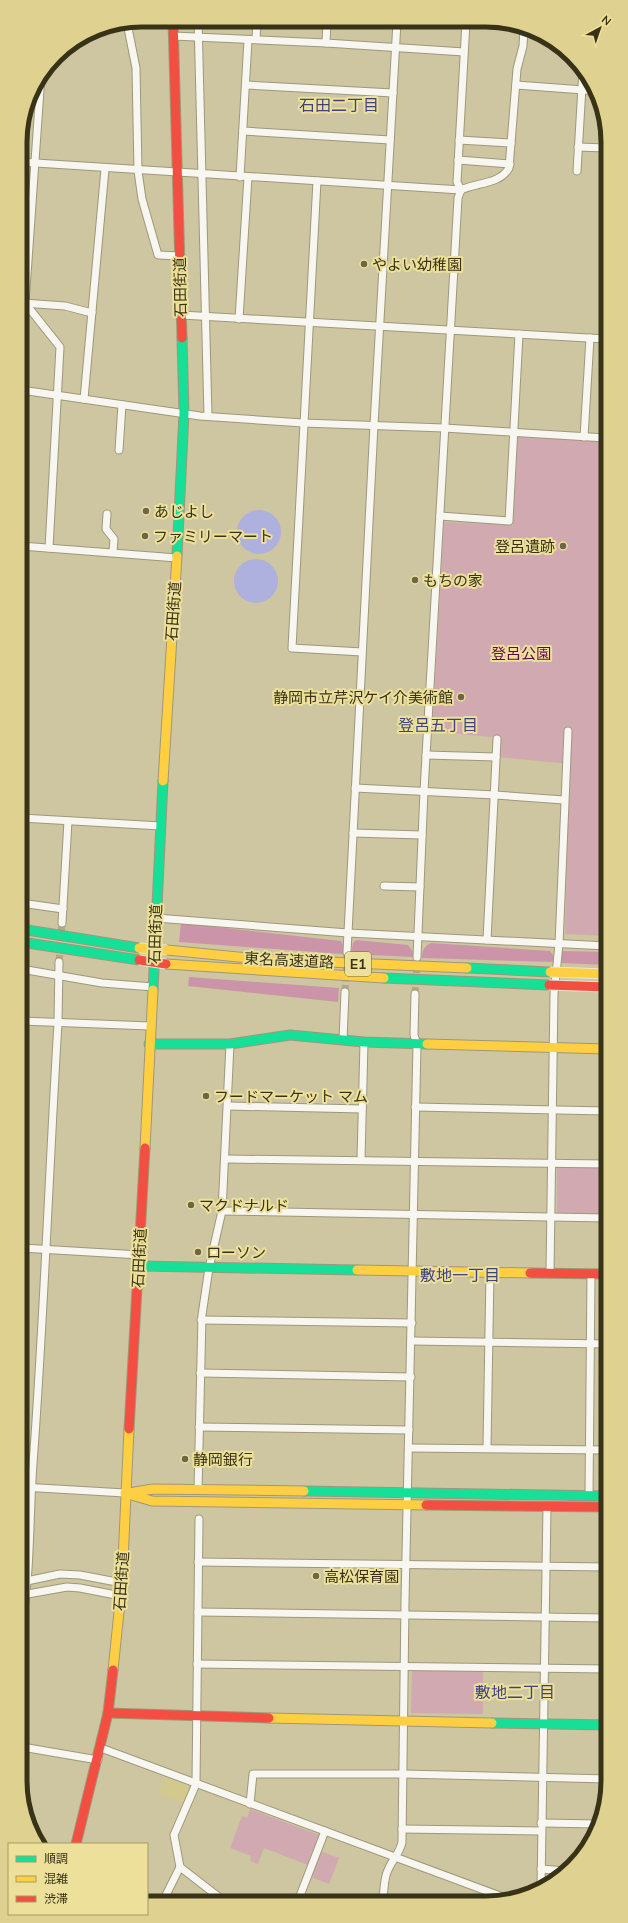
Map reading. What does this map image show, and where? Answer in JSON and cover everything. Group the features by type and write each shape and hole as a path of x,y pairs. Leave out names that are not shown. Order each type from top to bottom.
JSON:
{"main road":[{"name":"石田街道","path":"76,1843 101,1748 108,1713 121,1596 125,1493 140,1255 160,826 177,558 184,413 173,27"},
{"name":"東名高速道路","path":"27,930 139,948 259,959 601,974"},
{"name":"東名高速道路","path":"27,943 166,964 344,977 601,987"},
{"path":"149,1044 230,1044 290,1035 364,1042 554,1049 601,1049"},
{"path":"139,1266 210,1268 413,1269 601,1274"},
{"path":"125,1493 153,1489 601,1496"},
{"path":"125,1493 152,1501 408,1503 601,1507"},
{"path":"108,1713 196,1717 404,1722 601,1724"}],"street":[{"path":"198,27 204,317 208,416"},
{"path":"256,39 257,27"},
{"path":"326,43 327,27"},
{"path":"347,952 379,326 397,27"},
{"path":"417,957 424,791 444,428 458,198 461,190 457,182 466,27"},
{"path":"128,28 136,68 138,171 142,199 158,255 180,256"},
{"path":"27,162 105,169 461,190 503,176 510,164 517,69 524,46 524,33"},
{"path":"174,36 248,40 256,39 464,52"},
{"path":"239,319 244,177 243,131 248,40"},
{"path":"577,171 582,79"},
{"path":"246,85 392,93"},
{"path":"516,85 589,91"},
{"path":"27,260 36,163 40,88"},
{"path":"243,131 390,140"},
{"path":"459,140 511,142"},
{"path":"578,146 601,148"},
{"path":"458,160 510,164"},
{"path":"84,399 105,169"},
{"path":"316,181 292,648 362,652"},
{"path":"27,303 65,306 92,313"},
{"path":"27,308 60,347 49,548"},
{"path":"181,316 601,339"},
{"path":"440,516 509,521 519,334"},
{"path":"584,437 590,338"},
{"path":"27,391 208,416 303,423 444,428 601,438"},
{"path":"120,450 122,405"},
{"path":"107,514 106,529 114,539 114,552"},
{"path":"27,546 177,558"},
{"path":"550,1273 554,994 559,944 568,731"},
{"path":"487,940 497,739"},
{"path":"426,755 496,757"},
{"path":"355,788 564,800"},
{"path":"27,818 160,826"},
{"path":"62,923 68,821"},
{"path":"353,834 422,835"},
{"path":"384,886 420,887"},
{"path":"27,904 63,909"},
{"path":"156,918 348,933 601,946"},
{"path":"27,1541 37,1407 58,1023 59,962"},
{"path":"27,970 102,983 153,987"},
{"path":"343,1040 345,992"},
{"path":"384,1896 385,1877 400,1849 402,1829 417,1044 414,1035 415,994"},
{"path":"27,1021 150,1026"},
{"path":"361,1160 364,1042"},
{"path":"198,1490 202,1320 210,1268 222,1211 226,1158 230,1044"},
{"path":"228,1106 362,1109"},
{"path":"415,1107 601,1111"},
{"path":"226,1158 601,1164"},
{"path":"222,1211 601,1218"},
{"path":"27,1248 140,1255"},
{"path":"487,1448 490,1272"},
{"path":"588,1496 591,1274"},
{"path":"202,1320 412,1323"},
{"path":"412,1341 601,1344"},
{"path":"200,1374 411,1377"},
{"path":"199,1427 409,1430"},
{"path":"410,1448 601,1450"},
{"path":"27,1487 125,1493"},
{"path":"541,1882 542,1724 547,1506"},
{"path":"165,1896 180,1866 174,1835 196,1784 198,1519"},
{"path":"198,1562 601,1567"},
{"path":"27,1581 60,1574 80,1575 122,1583"},
{"path":"27,1593 50,1589 74,1587 121,1596"},
{"path":"198,1612 601,1618"},
{"path":"197,1664 601,1669"},
{"path":"27,1748 98,1760"},
{"path":"101,1748 497,1896"},
{"path":"250,1804 253,1774 403,1774 601,1778"},
{"path":"402,1829 541,1827 592,1824"},
{"path":"300,1896 325,1831"},
{"path":"180,1866 218,1896"},
{"path":"541,1869 558,1870"}],"shaded area":[{"path":"181,923 341,941 343,945 343,954 179,942"},
{"path":"356,940 408,945 413,952 413,957 351,954 353,943"},
{"path":"431,943 550,951 553,955 553,962 422,958 424,949"},
{"path":"561,951 601,952 601,965 562,963"},
{"path":"189,977 339,988 338,1002 188,986"},
{"path":"165,1777 189,1787 183,1803 159,1793"}],"green space":[{"name":"登呂公園","path":"518,437 601,441 601,936 565,934 569,764 498,757 500,738 432,731 444,522 513,525"},
{"path":"557,1167 601,1168 601,1214 557,1214"},
{"path":"412,1670 483,1671 483,1714 411,1713"},
{"path":"250,1809 319,1835 308,1865 264,1848 258,1864 250,1861 251,1856 230,1848 242,1816 247,1818"},
{"path":"320,1851 339,1858 329,1884 311,1877"}],"water":[{"path":"259,510 271,514 277,520 281,532 277,544 271,550 259,554 247,550 241,544 237,532 241,520 247,514"},
{"path":"256,559 268,563 274,569 278,581 274,593 268,599 256,603 244,599 238,593 234,581 238,569 244,563"}],"tunnel":[{"path":"59,962 62,923"},
{"path":"345,992 347,952"},
{"path":"415,994 417,963"}],"traffic: fast":[{"path":"177,556 184,413 182,338"},
{"path":"153,990 163,781"},
{"path":"27,930 139,948"},
{"path":"27,943 139,960"},
{"path":"467,968 550,972"},
{"path":"384,978 549,985"},
{"path":"149,1044 230,1044 290,1035 364,1042 427,1044"},
{"path":"139,1266 357,1270"},
{"path":"304,1491 601,1496"},
{"path":"492,1723 601,1725"}],"traffic: slow":[{"path":"163,781 177,556"},
{"path":"139,948 167,950"},
{"path":"167,950 259,959 467,968"},
{"path":"166,964 384,978"},
{"path":"550,972 601,974"},
{"path":"145,1148 153,990"},
{"path":"427,1044 601,1049"},
{"path":"357,1270 530,1273"},
{"path":"113,1670 122,1583 129,1429"},
{"path":"129,1493 153,1489 304,1491"},
{"path":"125,1493 152,1501 426,1505"},
{"path":"269,1718 492,1723"}],"traffic: jam":[{"path":"173,27 182,338"},
{"path":"139,960 166,964"},
{"path":"549,985 601,987"},
{"path":"129,1429 145,1148"},
{"path":"530,1273 601,1274"},
{"path":"426,1505 601,1507"},
{"path":"76,1843 108,1713 113,1670"},
{"path":"108,1713 269,1718"}],"place":[{"name":"やよい幼稚園","path":"364,264"},
{"name":"あじよし","path":"146,511"},
{"name":"ファミリーマート","path":"145,536"},
{"name":"登呂遺跡","path":"563,546"},
{"name":"もちの家","path":"415,580"},
{"name":"静岡市立芹沢ケイ介美術館","path":"461,697"},
{"name":"フードマーケット マム","path":"206,1096"},
{"name":"マクドナルド","path":"191,1205"},
{"name":"ローソン","path":"198,1252"},
{"name":"静岡銀行","path":"185,1459"},
{"name":"高松保育園","path":"316,1576"}],"district":[{"name":"石田二丁目","path":"339,105"},
{"name":"登呂五丁目","path":"438,725"},
{"name":"敷地一丁目","path":"460,1275"},
{"name":"敷地二丁目","path":"515,1692"}]}
